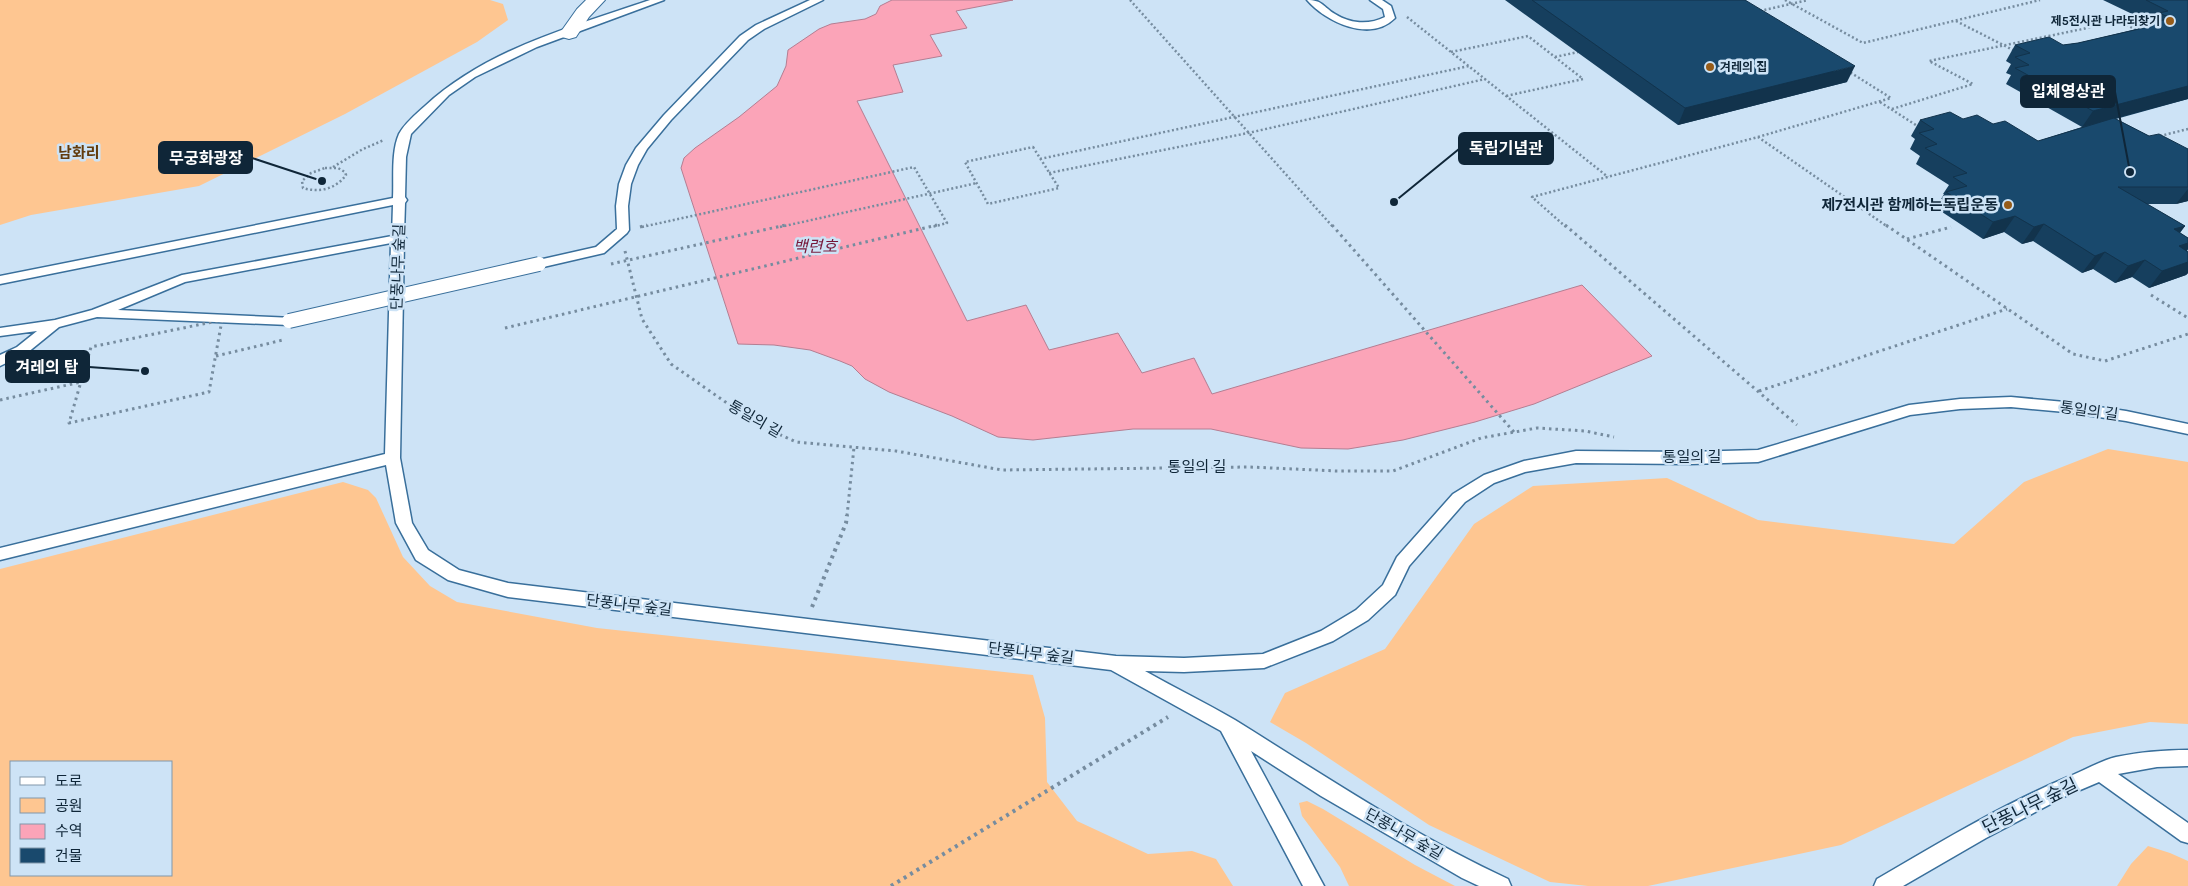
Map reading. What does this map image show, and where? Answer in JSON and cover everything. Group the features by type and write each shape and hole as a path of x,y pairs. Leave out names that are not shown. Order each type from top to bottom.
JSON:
{"street":[{"path":"569,32 583,13 596,0"}],"lane":[{"name":"단풍나무 숲길","path":"659,0 514,54 461,80 438,97 405,135 400,157 400,238 392,458 404,523 422,554 454,575 508,590 1114,663 1227,725 1337,795 1469,871 1501,886"},
{"path":"97,312 289,321 600,250 623,230 624,184 636,155 659,125 744,38 760,27 818,0"},
{"path":"1312,0 1331,16 1349,24 1374,26 1390,18 1388,8 1375,0"},
{"path":"0,280 401,200"},
{"path":"0,332 55,324 97,312 182,280 400,238"},
{"path":"0,361 22,350 55,324"},
{"name":"통일의 길","path":"1114,663 1184,665 1264,661 1327,636 1362,615 1389,590 1403,562 1459,498 1489,479 1524,467 1576,457 1758,456 1909,410 1960,404 2002,403 2065,407 2126,416 2188,429"},
{"path":"0,554 392,458"},
{"path":"1227,725 1314,886"},
{"name":"단풍나무 숲길","path":"1884,886 1979,831 2059,790 2100,772 2124,764 2157,759 2188,758"},
{"path":"2100,772 2188,834"}],"path":[{"path":"1130,0 1421,325 1514,432"},
{"path":"1785,0 1863,43 2040,0"},
{"path":"1763,17 1755,12 1808,0"},
{"path":"1404,15 1608,177"},
{"path":"1892,109 1973,84 1929,61 2092,27 2105,15 2142,32"},
{"path":"1956,21 2017,52"},
{"path":"1450,52 1528,36 1583,79 1506,96"},
{"path":"1554,57 1578,52"},
{"path":"1040,159 1236,118 1468,66"},
{"path":"1814,440 1532,197 1758,137 1891,98 1843,68"},
{"path":"1049,173 1248,132 1485,79"},
{"path":"1880,102 1920,127"},
{"path":"2156,137 2188,129"},
{"path":"333,168 343,170 346,175 335,186 314,191 308,190 301,185 302,181 311,173 333,168 363,148 408,130"},
{"path":"1758,137 2073,354 2105,361 2188,334"},
{"path":"1033,147 1040,159 1059,188 988,204 965,162 1033,147"},
{"path":"504,328 947,223 914,167 690,216"},
{"path":"608,265 977,183"},
{"path":"1906,239 1951,227"},
{"name":"통일의 길","path":"623,230 626,261 642,318 671,364 757,424 796,442 896,451 1002,470 1250,467 1337,471 1393,471 1481,438 1537,428 1585,431 1618,438"},
{"path":"2151,295 2188,318"},
{"path":"1759,391 2008,309"},
{"path":"222,320 209,392 69,423 81,382 91,347 222,320"},
{"path":"216,356 287,339"},
{"path":"0,400 81,382"},
{"path":"804,626 846,523 854,447"},
{"path":"891,886 1189,704"}],"green space":[{"path":"0,0 490,0 503,4 508,20 477,42 345,114 199,186 31,215 0,225"},
{"path":"2108,449 2188,462 2188,724 2150,722 2073,737 1841,845 1648,886 1588,886 1550,882 1429,825 1306,743 1270,722 1285,693 1385,649 1474,524 1533,486 1667,478 1758,520 1954,544 2024,482"},
{"path":"343,482 368,490 376,498 403,557 430,586 457,602 597,628 1033,675 1045,718 1047,782 1077,821 1148,854 1192,851 1216,859 1233,886 0,886 0,569"},
{"path":"1307,801 1415,865 1455,886 1349,886 1340,867 1302,816 1299,803"},
{"path":"2148,846 2188,861 2188,886 2117,886 2131,864"}],"water":[{"name":"백련호","path":"892,0 1013,0 956,11 967,28 930,35 942,56 893,65 903,92 857,101 967,321 1026,305 1049,350 1118,333 1142,373 1194,358 1212,394 1582,285 1652,356 1534,404 1475,422 1403,440 1348,449 1301,448 1211,429 1133,429 1033,440 998,437 952,416 889,392 865,379 852,366 810,350 774,345 738,344 681,168 684,158 777,86 786,66 788,50 819,29 831,24 865,19 876,14 880,6"}],"building":[{"name":"겨레의 집","path":"1532,0 1745,0 1855,66 1685,108"},
{"path":"2146,0 2188,0 2188,86 2093,111 2015,68 2029,65 2015,57 2030,53 2015,45 2049,37 2063,45 2078,43 2152,26 2148,24 2171,18 2159,13 2168,11"},
{"path":"1950,112 1963,119 1977,115 1993,124 2005,121 2038,141 2114,118 2149,136 2159,134 2188,149 2188,187 2118,187 2185,226 2174,229 2188,238 2188,243 2179,246 2188,252 2188,262 2162,271 2145,260 2128,266 2105,252 2095,256 2044,224 2034,227 2015,216 1993,222 1946,192 1967,186 1953,177 1967,173 1925,148 1937,144 1919,133 1934,129 1920,120"}],"place":[{"name":"제5전시관 나라되찾기","path":"2170,21"},
{"name":"겨레의 집","path":"1710,67"},
{"name":"입체영상관","path":"2130,172"},
{"name":"무궁화광장","path":"322,181"},
{"name":"독립기념관","path":"1394,202"},
{"name":"제7전시관 함께하는독립운동","path":"2008,205"},
{"name":"겨레의 탑","path":"145,371"}],"district":[{"name":"남화리","path":"79,153"}]}
